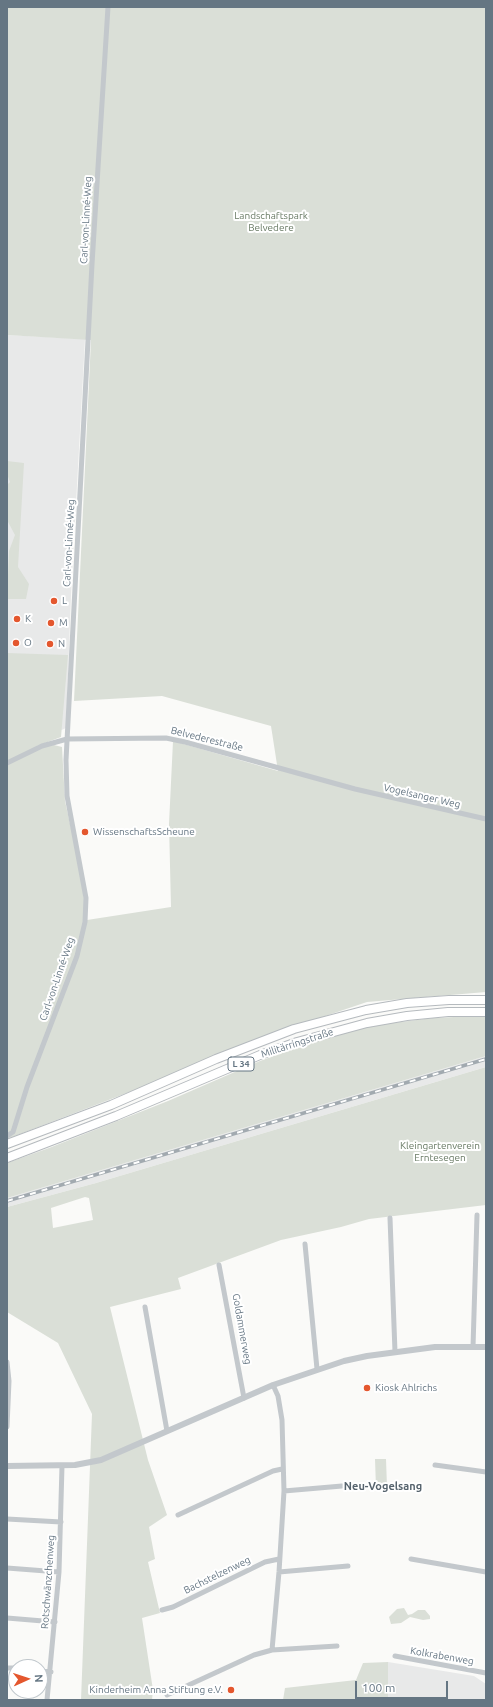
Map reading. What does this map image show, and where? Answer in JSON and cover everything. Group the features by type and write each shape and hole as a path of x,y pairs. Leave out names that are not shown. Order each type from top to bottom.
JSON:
{"main road":[{"name":"Militärringstraße","path":"7,1144 111,1105 216,1059 294,1029 366,1010 407,1003 449,1000 486,1000"},
{"name":"Militärringstraße","path":"7,1158 130,1110 260,1055 312,1037 368,1023 407,1016 448,1012 486,1012"}],"street":[{"name":"Carl-von-Linné-Weg","path":"7,1136 13,1132 27,1087 77,956 85,922 86,898 67,796 67,739 108,7"},
{"name":"Belvederestraße","path":"7,763 42,746 67,739 166,738 355,789"},
{"name":"Vogelsanger Weg","path":"355,789 486,819"},
{"path":"473,1347 477,1214"},
{"path":"390,1218 395,1352"},
{"path":"305,1244 317,1369"},
{"name":"Goldammerweg","path":"219,1265 244,1398"},
{"path":"145,1307 167,1431"},
{"path":"7,1466 62,1466 101,1460 273,1385 344,1361 435,1347 486,1347"},
{"path":"7,1362 9,1381 7,1427"},
{"path":"272,1650 284,1491 282,1468 282,1420 278,1396 273,1385"},
{"path":"435,1465 486,1472"},
{"name":"Rotschwänzchenweg","path":"47,1700 51,1672 59,1572 62,1466"},
{"path":"178,1515 282,1468"},
{"path":"284,1491 342,1486"},
{"path":"7,1519 61,1522"},
{"name":"Bachstelzenweg","path":"162,1610 173,1607 265,1562 280,1558"},
{"path":"411,1559 486,1572"},
{"path":"279,1572 348,1566"},
{"path":"7,1568 59,1572"},
{"path":"7,1618 55,1622"},
{"path":"167,1695 254,1655 272,1650 337,1646"},
{"name":"Kolkrabenweg","path":"395,1656 486,1673"}],"shaded area":[{"path":"7,335 85,339 71,595 66,728 7,754"},
{"path":"486,1056 486,1067 96,1183 7,1207 7,1198"},
{"path":"388,1662 474,1676 486,1684 486,1700 388,1700"}],"green space":[{"name":"Landschaftspark Belvedere","path":"7,7 486,7 486,992 367,1002 248,1042 145,1086 7,1139 7,653 68,655 61,737 37,746 54,745 62,747 65,801 80,869 87,920 171,907 169,824 173,741 278,771 271,726 162,696 74,701 91,340 7,335"},
{"path":"7,461 24,463 18,567 29,584 26,599 7,599 9,551 15,535 7,520 7,485 10,482 7,474"},
{"path":"486,1016 486,1056 7,1198 7,1163 168,1101 260,1061 352,1030 433,1018"},
{"name":"Kleingartenverein Erntesegen","path":"486,1067 486,1205 369,1219 341,1227 281,1240 178,1278 181,1289 110,1307 148,1460 167,1515 149,1527 155,1559 148,1562 160,1613 142,1618 153,1690 152,1700 81,1700 92,1414 58,1343 7,1312 7,1207 96,1183","holes":["85,1197 89,1198 93,1220 53,1228 51,1208"]},
{"path":"375,1459 386,1459 387,1487 376,1488"},
{"path":"404,1608 408,1615 418,1610 425,1610 430,1616 430,1619 423,1620 410,1617 401,1623 391,1624 389,1617 397,1609"},
{"path":"388,1662 388,1700 283,1700 285,1688 356,1680 363,1663"}],"railway":[{"path":"7,1201 486,1059"}],"place":[{"name":"L","path":"54,601"},
{"name":"K","path":"17,619"},
{"name":"M","path":"51,623"},
{"name":"O","path":"16,643"},
{"name":"N","path":"50,644"},
{"name":"WissenschaftsScheune","path":"85,832"},
{"name":"Kiosk Ahlrichs","path":"367,1388"},
{"name":"Kinderheim Anna Stiftung e.V.","path":"231,1690"}],"district":[{"name":"Neu-Vogelsang","path":"383,1486"}]}
